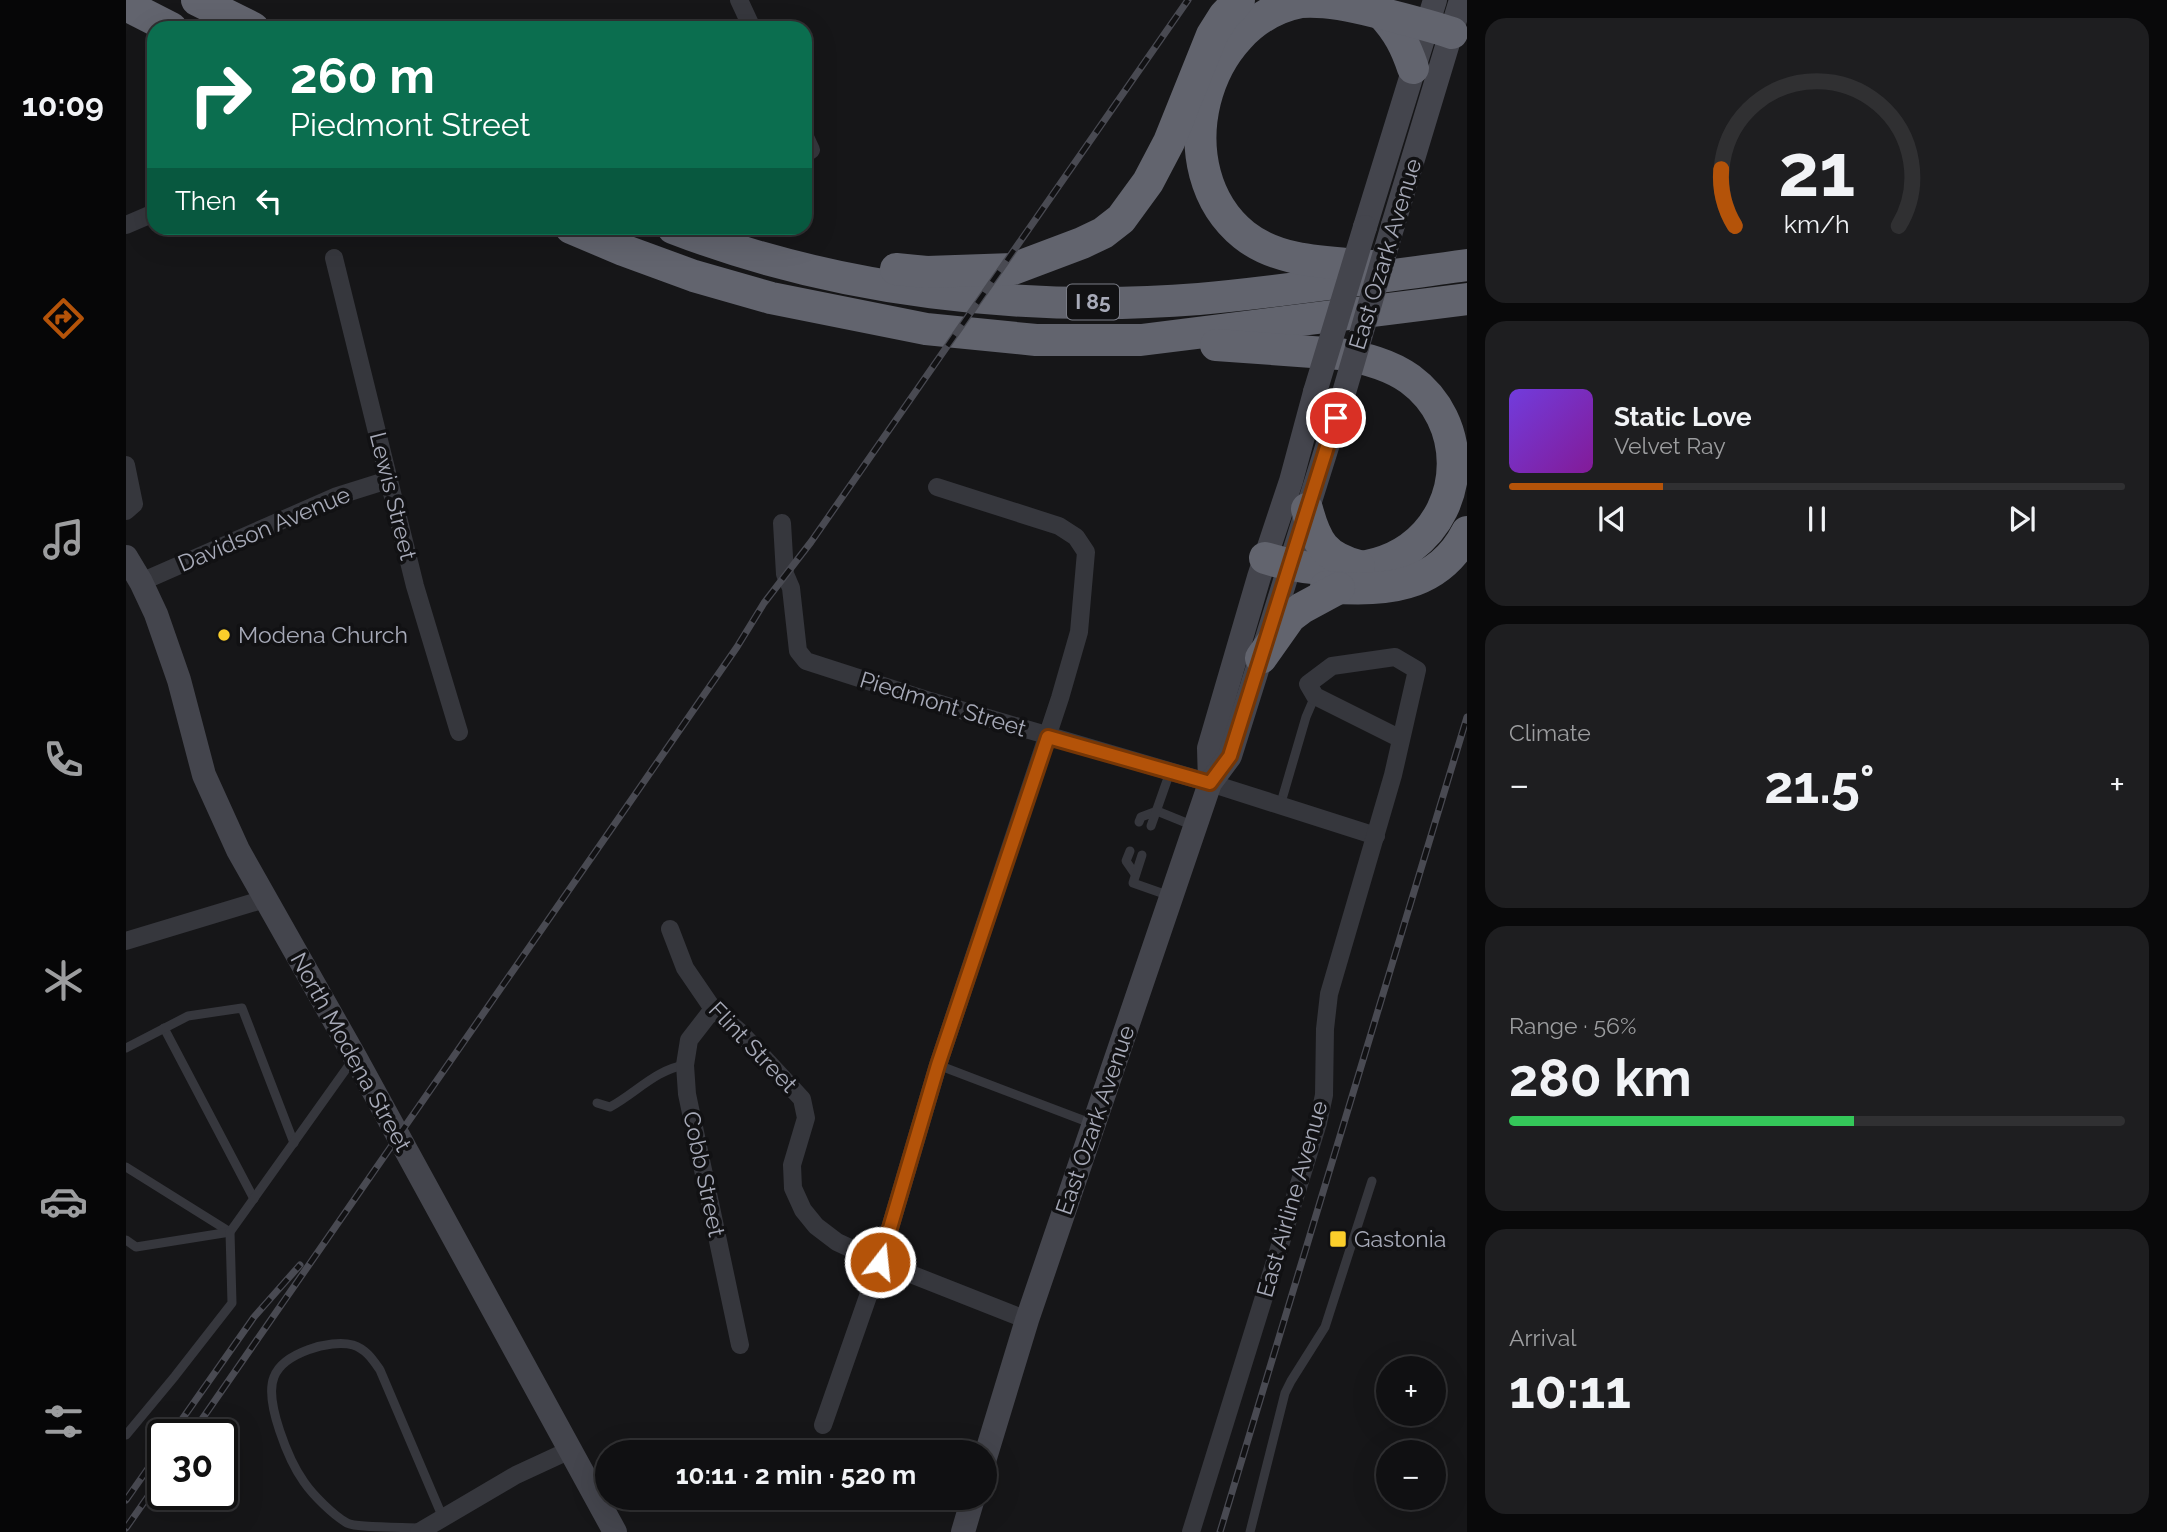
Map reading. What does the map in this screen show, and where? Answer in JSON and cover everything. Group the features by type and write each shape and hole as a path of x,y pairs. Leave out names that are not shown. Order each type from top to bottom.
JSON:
{"highway":[{"path":"197,0 239,21"},
{"path":"766,258 927,272 1013,269 1102,233 1121,219 1148,182 1169,142 1212,36 1224,16 1240,0"},
{"path":"1422,271 1309,260 1265,248 1245,236 1228,220 1215,201 1206,180 1201,135 1208,89 1216,68 1243,31 1261,17 1304,1 1327,2 1382,14 1443,15"},
{"path":"126,5 157,21"},
{"path":"1382,14 1395,27 1413,68"},
{"name":"I 85","path":"588,235 694,276 771,298 926,329 1036,340 1141,340 1467,299"},
{"name":"I 85","path":"695,235 766,258 848,278 937,294 1007,300 1097,302 1198,299 1467,265"},
{"path":"1141,340 1308,351 1356,357 1391,368 1410,380 1428,395 1442,413 1451,434 1455,457 1453,480 1440,518 1416,544 1385,561 1363,567 1275,571"},
{"path":"1307,509 1313,531 1321,546 1339,560 1363,567"},
{"path":"1275,571 1339,588 1396,587 1433,571 1449,557 1467,532"},
{"path":"1261,658 1290,617 1339,588"}],"main road":[{"name":"East Ozark Avenue","path":"991,1440 1027,1321 1210,783 1230,756 1261,658 1291,481 1315,392 1413,68 1443,15"},
{"name":"East Ozark Avenue","path":"1210,783 1209,748 1275,571 1307,509 1343,396 1393,225 1443,15"},
{"name":"North Modena Street","path":"126,557 141,582 170,650 204,775 220,813 615,1532"},
{"path":"963,1532 969,1510"}],"street":[{"path":"739,0 749,21"},
{"path":"126,225 147,216"},
{"name":"Lewis Street","path":"334,258 415,586 458,732"},
{"path":"126,465 134,504 126,511"},
{"name":"Davidson Avenue","path":"141,582 337,496 388,480"},
{"path":"823,1425 880,1262 938,1065 1048,737 1079,632 1086,552 1076,537 1059,526 937,487"},
{"name":"Piedmont Street","path":"782,523 785,574 791,588 798,650 806,661 1376,836"},
{"name":"East Airline Avenue","path":"1191,1532 1318,1123 1324,1095 1325,1029 1329,994 1376,836 1417,670 1395,657 1332,666 1308,684 1315,696"},
{"path":"1315,696 1401,740"},
{"path":"126,941 265,899"},
{"name":"Flint Street","path":"670,929 685,968 713,1009 740,1032 802,1099 806,1118 792,1165 793,1188 803,1210 816,1226 836,1242 880,1262 1027,1321"},
{"name":"Cobb Street","path":"713,1009 690,1040 685,1065 687,1094 740,1345"},
{"path":"423,1530 516,1475 570,1450"}],"lane":[{"path":"1280,806 1306,717 1315,696"},
{"path":"1151,826 1170,772"},
{"path":"1139,822 1141,817 1157,811 1196,826"},
{"path":"1130,851 1126,861 1135,874"},
{"path":"1142,855 1133,883 1172,897"},
{"path":"126,1048 188,1016 242,1008 294,1143"},
{"path":"164,1028 254,1199"},
{"path":"126,1434 232,1303 230,1232 355,1057"},
{"path":"597,1103 610,1107 628,1098 655,1075 685,1065"},
{"path":"938,1065 1093,1124"},
{"path":"126,1167 230,1232"},
{"path":"1250,1532 1285,1393 1325,1327 1372,1181"},
{"path":"126,1240 136,1247 230,1232"},
{"path":"423,1530 348,1524 304,1482 289,1454 272,1405 271,1387 279,1367 314,1348 331,1343 354,1345 364,1350 380,1370 444,1518"}],"railway":[{"path":"202,1419 737,647 764,603 811,542 1188,0"},
{"path":"1220,1532 1467,717"},
{"path":"182,1419 254,1317 300,1265"},
{"path":"126,1500 147,1470"},
{"path":"126,1528 147,1498"}],"place":[{"name":"Modena Church","path":"224,635"},
{"name":"Gastonia","path":"1338,1239"}],"route":[{"path":"880,1262 938,1065 1048,737 1210,783 1230,756 1336,418"}]}
